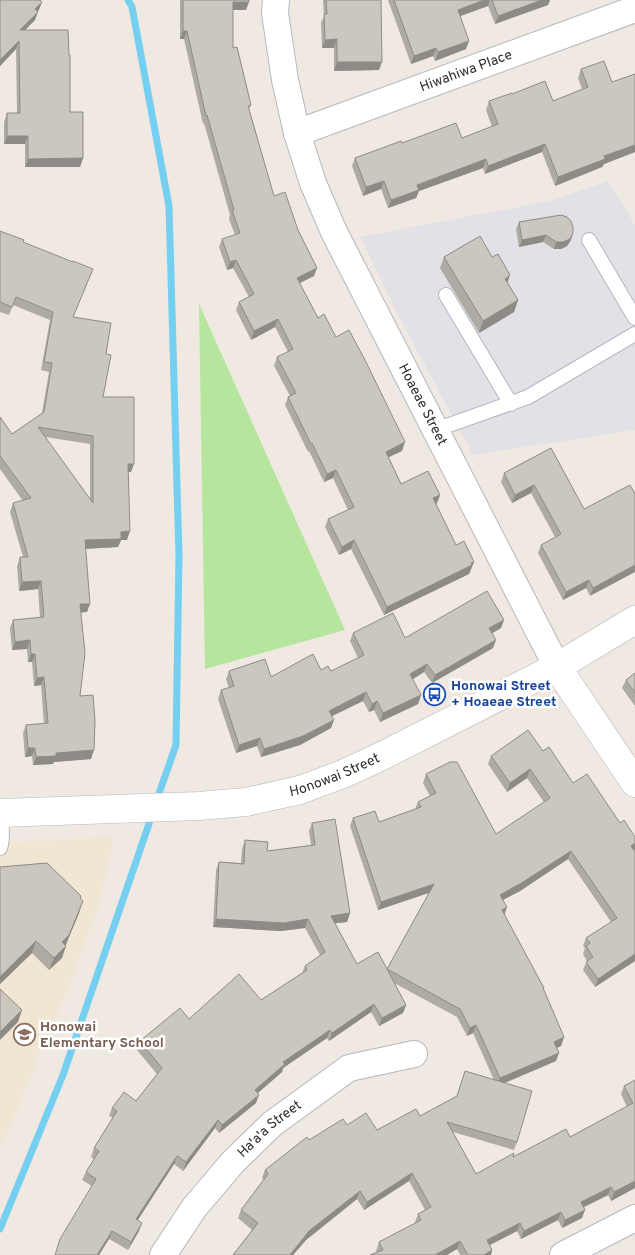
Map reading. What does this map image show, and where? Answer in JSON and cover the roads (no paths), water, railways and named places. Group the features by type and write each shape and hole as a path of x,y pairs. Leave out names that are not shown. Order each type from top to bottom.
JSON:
{"street":[{"name":"Hoaeae Street","path":"276,0 285,80 297,133 313,183 334,232 557,666 635,783"},
{"name":"Hiwahiwa Place","path":"297,133 619,9"},
{"name":"Honowai Street","path":"0,813 199,806 246,802 300,790 343,774 382,756 557,666 635,620"},
{"name":"Ha'a'a Street","path":"162,1255 210,1188 233,1162 272,1124 349,1068 414,1054"},
{"path":"563,1255 635,1218"}],"lane":[{"path":"589,240 635,318"},
{"path":"446,295 511,404"},
{"path":"435,430 528,397 635,334"},
{"path":"0,813 2,836 0,848"}],"waterway":[{"path":"128,0 132,7 169,206 179,556 176,745 156,802"},
{"path":"0,1229 63,1075 152,815"}],"place":[{"name":"Honowai Street + Hoaeae Street","path":"435,694"},
{"name":"Honowai Elementary School","path":"24,1035"}]}
